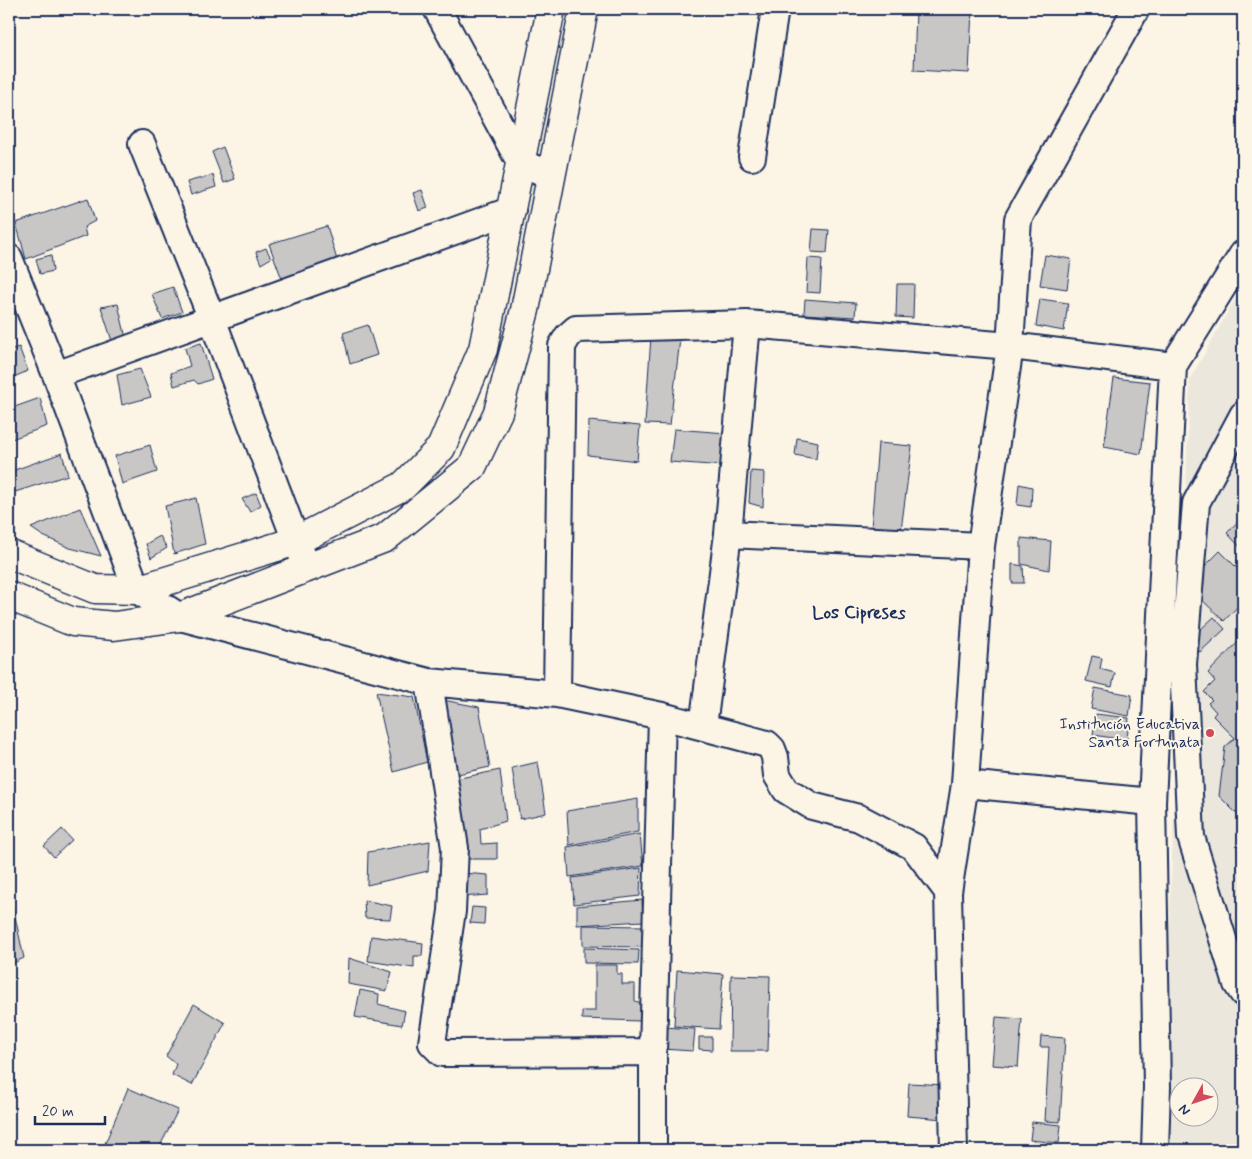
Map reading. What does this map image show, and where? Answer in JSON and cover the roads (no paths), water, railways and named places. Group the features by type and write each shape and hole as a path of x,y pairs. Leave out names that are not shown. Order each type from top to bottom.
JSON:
{"main road":[{"path":"9,554 95,589 137,590 296,541 404,486 441,448 483,349 551,9"},
{"path":"9,596 74,622 114,626 180,616 385,538 472,467 498,412 524,310 584,9"},
{"path":"404,486 422,508"}],"street":[{"path":"437,9 520,162 551,176"},
{"path":"752,158 775,9"},
{"path":"954,1150 948,892 965,784 981,546 1010,346 1018,219 1136,9"},
{"path":"142,144 308,568"},
{"path":"56,375 512,210"},
{"path":"1155,1150 1157,1087 1152,802 1173,366 1243,254"},
{"path":"9,258 56,375 137,590 180,616 429,682 557,694 662,716 767,744 772,749 777,775 786,790 812,806 859,818 914,847 948,892"},
{"path":"703,726 728,534 747,324"},
{"path":"557,694 562,346 568,336 576,329 747,324 1010,346 1173,366"},
{"path":"1243,415 1196,503 1183,664 1191,837 1237,984 1243,993"},
{"path":"728,534 981,546"},
{"path":"429,682 455,848 452,911 432,1043 442,1053 654,1052"},
{"path":"653,1150 662,716"},
{"path":"965,784 1152,802"}],"place":[{"name":"Institución Educativa Santa Fortunata","path":"1210,733"}],"district":[{"name":"Los Cipreses","path":"859,613"}]}
